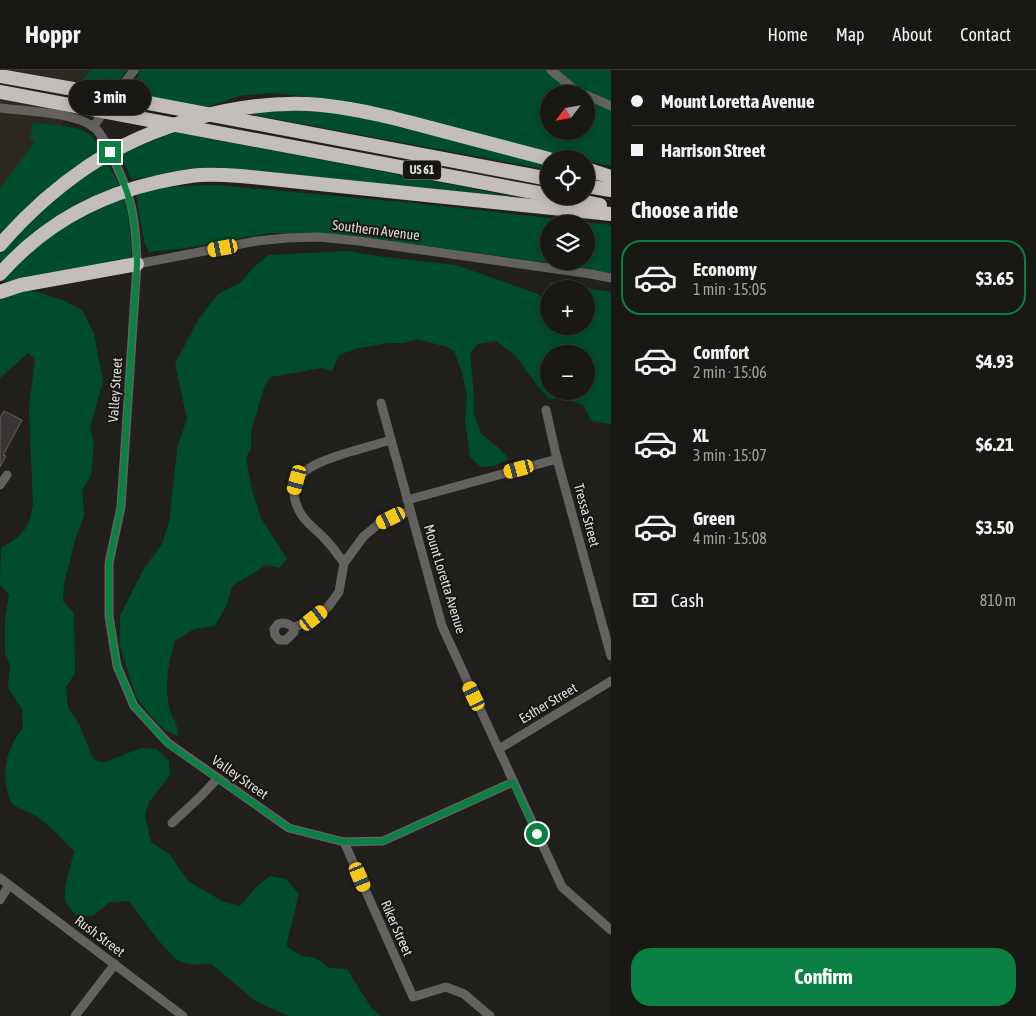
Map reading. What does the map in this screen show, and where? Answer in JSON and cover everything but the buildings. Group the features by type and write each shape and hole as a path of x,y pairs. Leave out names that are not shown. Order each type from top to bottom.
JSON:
{"highway":[{"name":"US 61","path":"0,76 540,176"},
{"name":"US 61","path":"0,92 540,193"},
{"path":"0,245 43,202 88,166 114,151 194,118 262,106 293,104 346,108 540,157"},
{"path":"595,172 611,177"},
{"path":"0,274 45,232 79,210 104,198 136,188 199,175 242,176 611,214"},
{"path":"595,187 611,190"},
{"path":"595,204 611,207"},
{"path":"0,292 21,285 137,264"}],"street":[{"path":"0,108 75,119 93,127 134,70"},
{"path":"551,70 569,85"},
{"path":"595,100 611,106"},
{"name":"Valley Street","path":"93,127 101,135 126,186 136,227 137,264 121,506 109,563 110,624 117,666 134,706 168,744 289,828 344,842 383,841 513,782"},
{"name":"Southern Avenue","path":"137,264 257,241 319,237 359,241 611,278"},
{"name":"Mount Loretta Avenue","path":"381,403 442,626 562,887 611,930"},
{"name":"Tressa Street","path":"546,410 557,458 611,656"},
{"path":"344,563 332,546 301,514 294,491 297,480 304,470 319,462 391,440"},
{"path":"407,500 557,458"},
{"path":"0,485 7,475"},
{"path":"293,628 314,618 328,607 339,592 344,563 364,536 373,528 391,518 410,511"},
{"name":"Esther Street","path":"499,749 611,681"},
{"path":"172,823 218,778"},
{"name":"Riker Street","path":"344,842 413,998 446,986 464,994 490,1016"},
{"name":"Rush Street","path":"0,878 183,1016"},
{"path":"0,900 9,885"},
{"path":"75,1016 115,964"}],"shaded area":[{"path":"12,70 91,70 79,83"},
{"path":"0,99 70,112 0,223"}],"green space":[{"path":"91,70 127,70 112,90 79,83"},
{"path":"132,70 611,70 611,166 595,163 595,150 540,150 361,106 314,97 270,93 239,96 207,107 126,93 139,75"},
{"path":"270,111 304,111 352,115 394,124 540,164 540,168 250,114"},
{"path":"33,123 62,126 84,131 93,138 101,151 0,236 0,188 35,142 30,138"},
{"path":"175,132 511,196 218,167 188,169 132,180 120,154"},
{"path":"107,161 119,185 76,204 45,225 2,265 0,263 0,254 24,226 70,185"},
{"path":"215,185 413,203 540,217 540,262 349,235 270,233 186,248 149,252 144,241 136,194 164,187"},
{"path":"124,198 130,228 131,259 6,282 5,280 15,267 42,242 75,221"},
{"path":"595,223 611,225 611,274 591,270 595,270"},
{"path":"347,251 456,265 538,294 540,296 540,335 595,335 595,289 611,292 611,424 592,421 584,406 570,400 595,400 595,345 540,345 540,389 515,355 496,341 478,344 470,353 474,414 481,434 509,459 494,466 481,467 470,457 465,420 467,396 462,372 454,351 447,347 417,339 404,343 388,343 355,349 339,355 332,371 322,368 270,377 264,388 251,431 251,449 246,458 252,490 261,518 287,559 279,568 266,565 232,586 227,604 215,626 194,629 175,641 170,658 167,693 170,711 177,727 178,736 165,730 136,697 120,646 120,616 143,570 162,544 169,522 178,444 187,419 175,364 198,320 218,294 241,282 268,255"},
{"path":"25,290 65,301 83,311 94,334 103,381 90,428 94,445 91,475 82,491 84,515 64,583 63,601 74,614 75,673 66,687 68,708 79,724 93,759 103,763 141,748 157,749 169,761 170,775 149,802 145,815 151,842 170,855 188,881 222,901 240,906 257,886 270,876 286,879 299,894 286,946 302,956 316,958 329,968 347,969 372,1009 381,1016 289,1016 257,1002 211,964 187,964 174,957 129,901 110,902 93,916 76,915 67,904 65,897 74,851 38,817 11,802 6,784 6,764 12,745 23,728 22,709 8,688 10,665 5,653 5,620 9,595 0,585 1,548 24,531 33,504 29,409 35,358 28,353 0,378 0,300"}],"route":[{"path":"110,152 126,186 132,205 137,247 121,506 109,563 109,616 117,666 134,706 168,744 289,828 344,842 383,841 513,782 537,834"}]}
